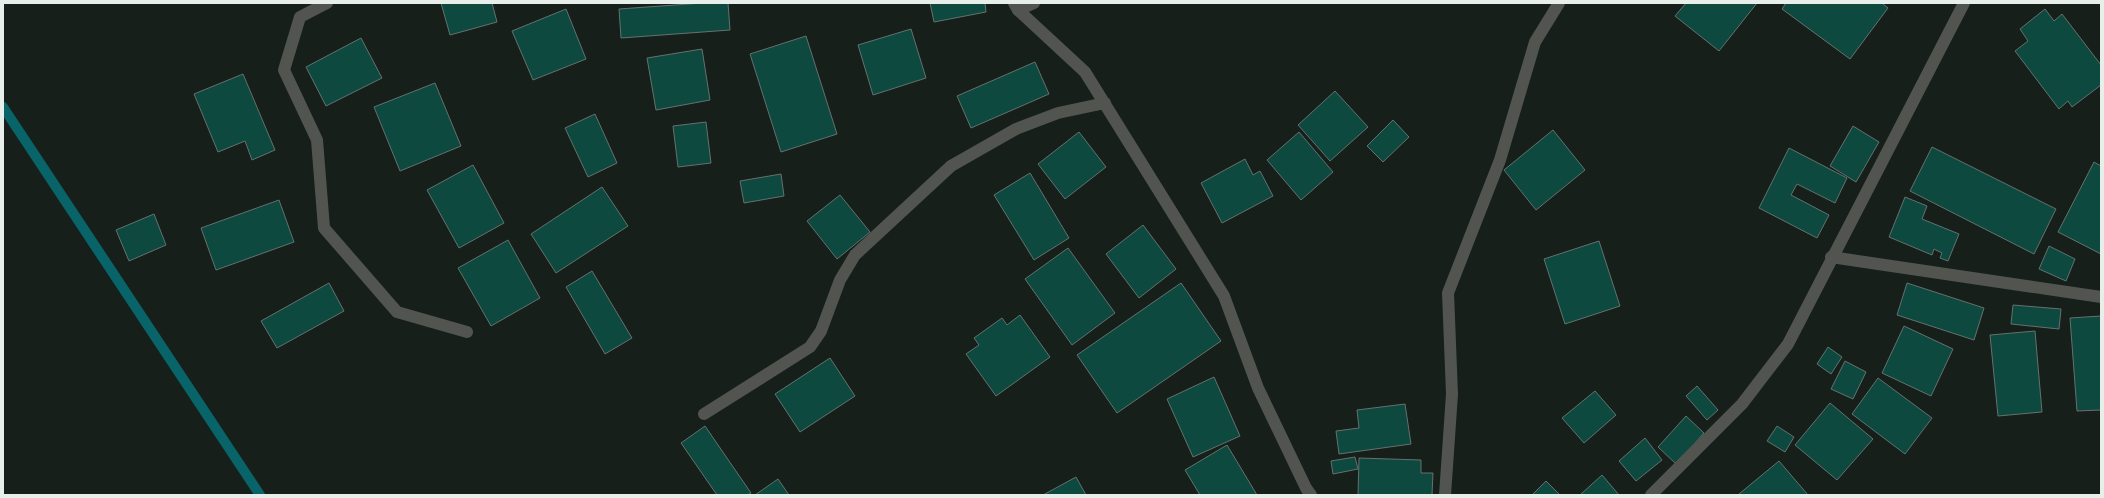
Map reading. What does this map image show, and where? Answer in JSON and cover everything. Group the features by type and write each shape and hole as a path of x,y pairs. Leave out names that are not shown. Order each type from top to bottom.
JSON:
{"street":[{"path":"327,3 300,17 284,70 316,140 324,228 397,312 467,332"},
{"path":"1016,7 1034,3"},
{"path":"1445,495 1452,394 1448,293 1500,160 1535,42 1559,3"},
{"path":"1651,495 1742,404 1788,344 1831,257 1964,3"},
{"path":"1016,7 1085,72 1224,296 1258,388 1304,493"},
{"path":"704,414 810,347 821,331 840,280 855,255 951,166 1016,129 1058,113 1105,103"},
{"path":"1831,257 2101,298"}],"building":[{"path":"441,3 492,3 497,22 450,35"},
{"path":"703,3 728,3 730,30 621,38 619,9"},
{"path":"930,3 985,3 986,12 934,22"},
{"path":"1686,3 1757,3 1719,51 1675,16"},
{"path":"1786,3 1882,3 1888,8 1850,59 1782,9"},
{"path":"566,9 586,59 533,80 512,31"},
{"path":"2045,9 2054,21 2062,14 2101,65 2101,85 2072,107 2068,101 2059,109 2015,51 2028,41 2020,29"},
{"path":"911,29 926,78 873,95 858,45"},
{"path":"806,36 837,134 781,152 750,54"},
{"path":"361,38 382,78 326,106 306,67"},
{"path":"702,49 710,100 656,110 647,58"},
{"path":"1035,62 1049,94 971,128 957,96"},
{"path":"243,74 275,150 252,160 245,141 218,152 194,94"},
{"path":"435,83 461,146 400,171 374,107"},
{"path":"1335,91 1368,127 1330,161 1298,125"},
{"path":"595,114 617,163 588,177 565,128"},
{"path":"1393,120 1409,137 1383,162 1367,146"},
{"path":"706,122 711,163 678,167 673,126"},
{"path":"1853,126 1879,142 1856,182 1830,166"},
{"path":"1553,130 1585,170 1536,210 1504,170"},
{"path":"1079,132 1106,167 1065,199 1038,164"},
{"path":"1299,132 1333,172 1301,200 1267,160"},
{"path":"1932,147 2056,209 2034,254 1910,191"},
{"path":"1789,148 1847,178 1835,203 1797,184 1791,195 1829,215 1817,238 1759,208"},
{"path":"1245,159 1253,175 1260,171 1273,196 1222,223 1201,183"},
{"path":"2094,162 2101,166 2101,254 2058,232"},
{"path":"473,165 504,223 459,248 427,190"},
{"path":"1030,173 1069,238 1034,260 994,195"},
{"path":"781,174 784,196 744,203 740,181"},
{"path":"602,187 628,226 556,273 531,234"},
{"path":"840,195 870,232 837,259 807,221"},
{"path":"1905,197 1927,206 1922,219 1959,234 1948,261 1940,258 1942,253 1934,249 1932,255 1889,237"},
{"path":"279,200 294,242 216,270 201,228"},
{"path":"154,214 166,245 129,261 116,230"},
{"path":"1143,225 1176,269 1139,298 1106,254"},
{"path":"508,240 540,298 491,326 458,268"},
{"path":"1599,241 1620,306 1565,324 1544,259"},
{"path":"2049,246 2075,259 2066,281 2039,269"},
{"path":"1068,248 1115,313 1072,345 1025,279"},
{"path":"592,271 632,338 605,354 566,287"},
{"path":"329,283 344,311 277,348 261,321"},
{"path":"1181,283 1221,341 1117,413 1077,355"},
{"path":"1907,283 1984,308 1974,340 1897,315"},
{"path":"2013,305 2061,309 2059,329 2011,324"},
{"path":"1020,315 1050,357 996,396 966,354 979,345 974,338 1002,318 1007,325"},
{"path":"2101,316 2101,410 2077,411 2070,318"},
{"path":"1904,326 1953,349 1931,396 1882,373"},
{"path":"2035,331 2042,412 1998,416 1990,335"},
{"path":"1828,347 1842,357 1831,374 1817,364"},
{"path":"830,358 855,396 800,432 775,394"},
{"path":"1845,361 1866,372 1853,399 1831,389"},
{"path":"1214,377 1240,436 1193,457 1167,399"},
{"path":"1878,378 1932,418 1905,454 1852,414"},
{"path":"1697,386 1718,410 1707,420 1686,396"},
{"path":"1595,391 1616,415 1584,443 1562,418"},
{"path":"1830,403 1873,439 1837,480 1795,445"},
{"path":"1405,404 1411,444 1339,454 1336,431 1359,428 1357,410"},
{"path":"1686,416 1704,433 1676,464 1658,447"},
{"path":"705,426 751,493 747,495 717,495 681,443"},
{"path":"1777,426 1794,437 1785,452 1767,441"},
{"path":"1645,438 1662,460 1636,481 1619,461"},
{"path":"1227,445 1257,495 1200,495 1185,470"},
{"path":"1355,457 1358,469 1333,474 1331,461"},
{"path":"1359,458 1421,460 1421,473 1433,473 1432,495 1358,495"},
{"path":"1779,461 1808,495 1739,494"},
{"path":"1602,475 1619,495 1580,495"},
{"path":"1076,477 1086,495 1043,495"},
{"path":"778,479 789,495 755,495"},
{"path":"1546,481 1560,495 1532,495"}],"waterway":[{"path":"3,107 260,495"}]}
